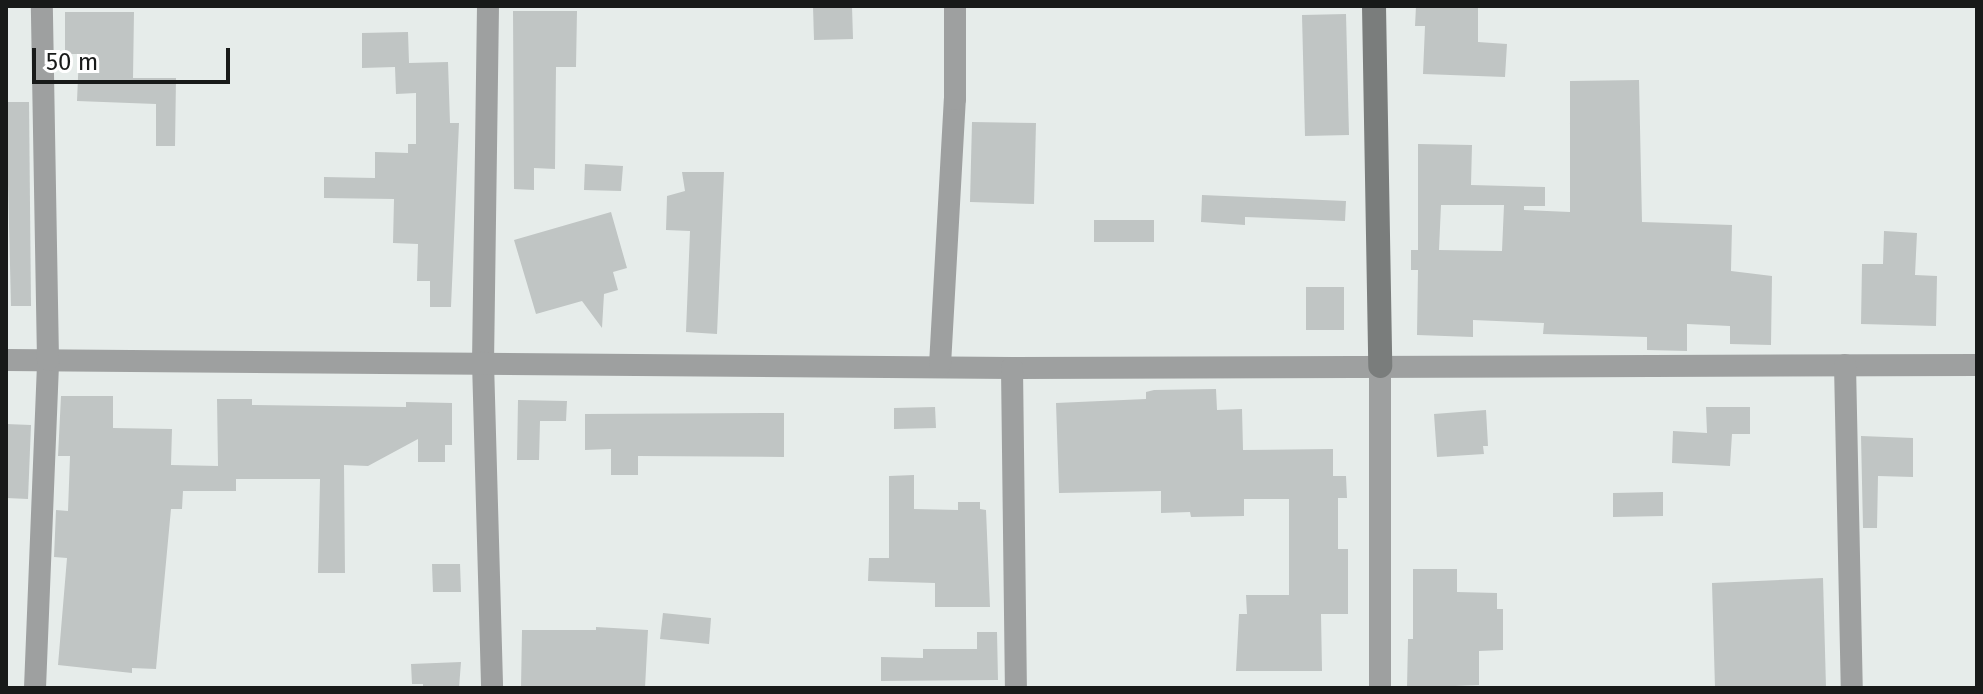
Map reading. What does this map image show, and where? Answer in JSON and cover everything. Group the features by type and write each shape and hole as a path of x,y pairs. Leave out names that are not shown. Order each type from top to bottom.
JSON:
{"main road":[{"path":"1374,6 1380,366"}],"street":[{"path":"35,688 48,360 42,6"},
{"path":"488,6 483,362 492,688"},
{"path":"940,365 955,99 955,6"},
{"path":"6,360 940,365 1012,368 1977,365"},
{"path":"1845,365 1852,688"},
{"path":"1380,366 1380,688"},
{"path":"1012,368 1016,688"}],"building":[{"path":"813,6 852,6 853,39 814,40"},
{"path":"1416,6 1478,6 1478,42 1507,44 1505,77 1423,74 1425,26 1415,26"},
{"path":"513,11 577,11 576,67 556,67 555,169 534,168 534,190 514,189"},
{"path":"65,12 134,12 133,78 176,78 175,146 156,146 156,104 77,101 79,54 65,54"},
{"path":"1346,14 1349,135 1305,136 1302,15"},
{"path":"408,32 409,63 448,62 450,123 459,123 451,307 430,307 430,281 417,281 418,244 393,243 394,199 324,198 324,177 375,178 375,152 408,153 408,144 416,144 416,93 396,94 395,67 362,68 362,33"},
{"path":"1639,80 1642,222 1732,225 1731,271 1772,276 1771,345 1730,344 1730,326 1687,324 1687,351 1647,350 1647,337 1543,334 1544,323 1473,320 1473,337 1417,335 1418,270 1411,270 1411,250 1418,250 1418,144 1472,145 1471,185 1545,187 1545,206 1524,206 1524,210 1570,212 1570,81","holes":["1441,205 1504,205 1502,251 1439,250"]},
{"path":"6,102 29,102 31,306 11,306"},
{"path":"972,122 1036,123 1034,204 970,202"},
{"path":"585,164 623,166 621,191 584,190"},
{"path":"682,172 724,172 717,334 686,332 690,231 666,230 667,196 685,191"},
{"path":"1202,195 1346,201 1345,221 1245,217 1245,225 1201,222"},
{"path":"611,212 627,268 613,272 618,290 604,294 602,328 582,301 536,314 514,240"},
{"path":"1094,220 1154,220 1154,242 1094,242"},
{"path":"1884,231 1917,233 1915,275 1937,276 1936,326 1861,324 1862,264 1883,264"},
{"path":"1306,287 1344,287 1344,330 1306,330"},
{"path":"1216,389 1217,410 1242,409 1243,450 1333,449 1333,476 1346,476 1347,498 1338,498 1338,549 1348,549 1348,614 1321,614 1322,671 1236,671 1239,614 1247,614 1246,595 1289,595 1289,499 1244,499 1244,516 1191,517 1190,512 1161,513 1161,491 1059,493 1056,403 1146,399 1146,392 1154,390"},
{"path":"61,396 113,396 113,428 172,429 171,465 218,466 217,399 252,399 252,405 406,407 406,402 452,403 452,445 445,445 445,462 418,462 418,439 368,466 344,465 345,573 318,573 320,479 236,479 236,491 183,491 182,509 171,509 156,669 132,668 132,673 58,665 67,558 54,557 56,510 68,511 70,456 58,456"},
{"path":"518,400 567,401 566,421 540,421 539,460 517,460"},
{"path":"935,407 936,428 894,429 894,408"},
{"path":"1706,407 1750,407 1750,434 1732,434 1730,466 1672,463 1673,431 1707,433"},
{"path":"1486,410 1488,446 1483,446 1484,454 1437,457 1434,414"},
{"path":"784,413 784,457 638,456 638,475 611,475 611,449 585,450 585,414"},
{"path":"6,424 31,425 28,499 6,498"},
{"path":"1861,436 1913,438 1913,477 1878,476 1877,528 1863,528"},
{"path":"914,475 914,509 958,510 958,502 980,502 980,509 986,510 990,607 935,607 935,583 868,581 869,558 889,558 889,476"},
{"path":"1663,492 1663,516 1613,517 1613,493"},
{"path":"432,564 460,564 461,592 433,592"},
{"path":"1413,569 1457,569 1457,592 1497,593 1497,609 1503,609 1503,650 1479,651 1479,685 1407,688 1408,639 1413,639"},
{"path":"1823,578 1826,688 1715,688 1712,583"},
{"path":"663,613 711,618 709,644 660,639"},
{"path":"596,627 648,630 645,688 521,688 522,630 596,630"},
{"path":"977,632 997,632 998,680 881,681 881,657 923,658 923,649 977,649"},
{"path":"461,662 459,688 423,688 423,684 412,684 411,664"}]}
